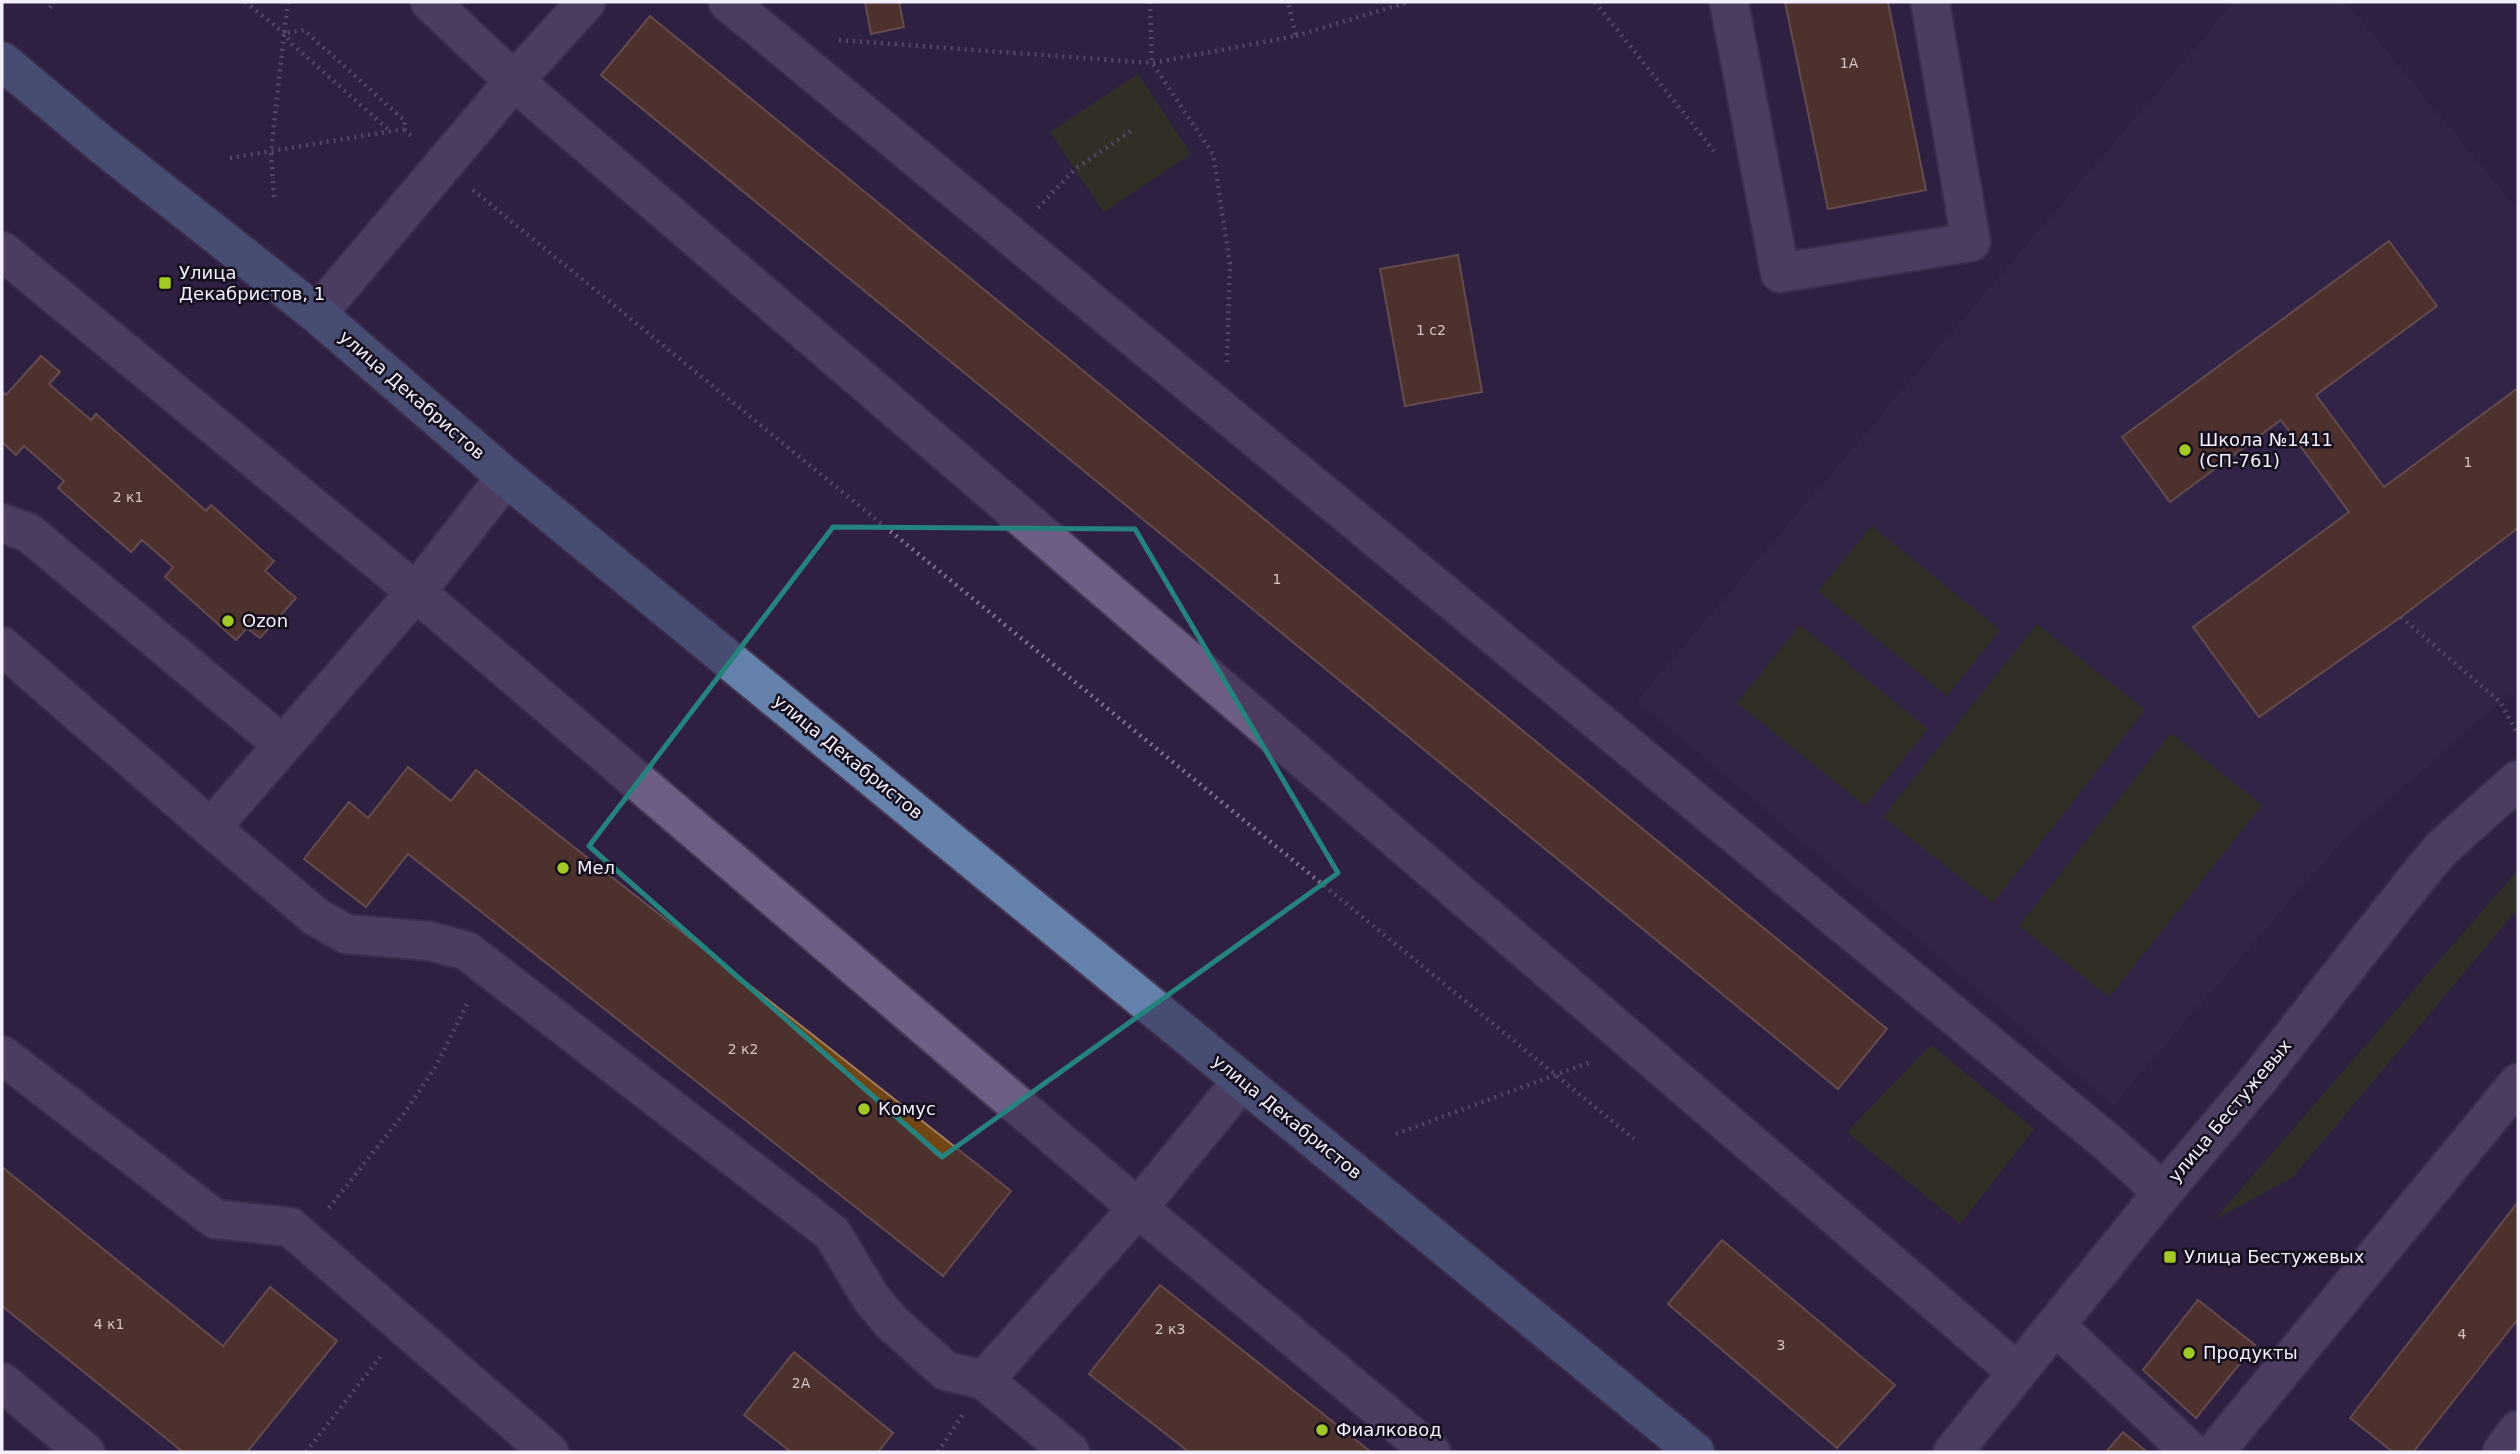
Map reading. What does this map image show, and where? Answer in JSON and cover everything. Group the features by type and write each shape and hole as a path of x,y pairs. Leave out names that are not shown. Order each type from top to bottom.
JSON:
{"main road":[{"name":"улица Декабристов","path":"2,61 101,144 317,314 506,477 1695,1452"}],"street":[{"path":"430,2 514,81 2017,1372"},
{"path":"317,314 514,81 586,2"},
{"path":"728,2 1013,234 2107,1142 2162,1192"},
{"path":"1729,2 1780,273 1970,242 1930,2"},
{"path":"2,251 416,592 1138,1208 1431,1452"},
{"path":"211,828 416,592 506,477"},
{"path":"2,523 29,533 283,745"},
{"path":"2,646 316,917 346,934 429,941 467,951 832,1233 877,1306 946,1371 984,1380 1070,1452"},
{"name":"улица Бестужевых","path":"1953,1452 2162,1192 2253,1087 2441,849 2518,780"},
{"path":"2,1055 215,1219 290,1227 549,1452"},
{"path":"984,1380 1138,1208 1242,1081"},
{"path":"2215,1452 2518,1083"},
{"path":"2055,1325 2191,1452"},
{"path":"2,1382 85,1452"},
{"path":"2502,1452 2518,1430"}],"path":[{"path":"50,8 54,2"},
{"path":"245,2 284,33 292,44 391,132"},
{"path":"274,197 271,151 288,2"},
{"path":"1150,2 1152,63 1213,154 1230,264 1225,412"},
{"path":"1288,2 1296,36"},
{"path":"834,39 1152,63 1296,36 1408,2"},
{"path":"1595,2 1720,159"},
{"path":"284,33 304,30 405,121 404,130"},
{"path":"230,158 404,130"},
{"path":"404,130 443,165 1634,1139"},
{"path":"1013,234 1075,169 1131,131"},
{"path":"2401,617 2500,702 2518,734"},
{"path":"304,1239 405,1112 436,1066 485,966"},
{"path":"1396,1134 1637,1046"},
{"path":"306,1452 404,1326"}],"highlighted area":[{"path":"833,527 1135,529 1338,873 942,1157 589,846"}],"shaded area":[{"name":"Школа №1411 (СП-761)","path":"2234,2 2346,2 2518,210 2518,689 2341,842 2113,1105 1637,701"}],"green space":[{"path":"1138,74 1191,154 1104,212 1050,132"},
{"path":"1872,526 2000,630 1947,696 1818,591"},
{"path":"2037,624 2145,710 1993,903 1883,817"},
{"path":"1800,625 1928,729 1865,806 1737,703"},
{"path":"2171,733 2262,805 2109,997 2019,926"},
{"path":"2518,870 2518,908 2293,1177 2215,1219"},
{"path":"1931,1045 2034,1129 1960,1224 1847,1132"}],"building":[{"path":"865,2 899,2 904,27 871,34"},
{"path":"1785,2 1888,2 1926,190 1828,209"},
{"path":"650,16 1887,1029 1838,1089 601,75"},
{"path":"2389,241 2437,306 2316,395 2384,487 2518,388 2518,528 2401,617 2259,717 2193,627 2349,512 2281,420 2170,502 2122,437"},
{"path":"1458,255 1482,392 1405,406 1380,269"},
{"path":"41,356 60,372 49,384 91,420 96,414 206,511 211,505 274,561 265,571 296,598 260,638 247,628 236,640 165,577 173,567 142,540 131,552 58,488 64,481 24,446 16,455 2,442 2,391 6,395"},
{"path":"408,767 451,801 476,770 1011,1191 943,1276 408,854 366,907 304,859 349,802 368,818"},
{"path":"2,1167 223,1346 270,1287 337,1341 247,1452 183,1452 2,1306"},
{"path":"2518,1202 2518,1319 2413,1452 2393,1452 2350,1418"},
{"path":"1722,1240 1895,1385 1837,1448 1668,1304"},
{"path":"1160,1285 1371,1452 1189,1452 1089,1374"},
{"path":"2198,1300 2255,1345 2196,1418 2143,1370"},
{"path":"794,1352 893,1433 878,1452 791,1452 744,1415"},
{"path":"2123,1432 2147,1452 2106,1452"}],"place":[{"name":"Улица Декабристов, 1","path":"165,283"},
{"name":"Школа №1411 (СП-761)","path":"2185,450"},
{"name":"Ozon","path":"228,621"},
{"name":"Мел","path":"563,868"},
{"name":"Комус","path":"864,1109"},
{"name":"Улица Бестужевых","path":"2170,1257"},
{"name":"Продукты","path":"2189,1353"},
{"name":"Фиалковод","path":"1322,1430"}]}
